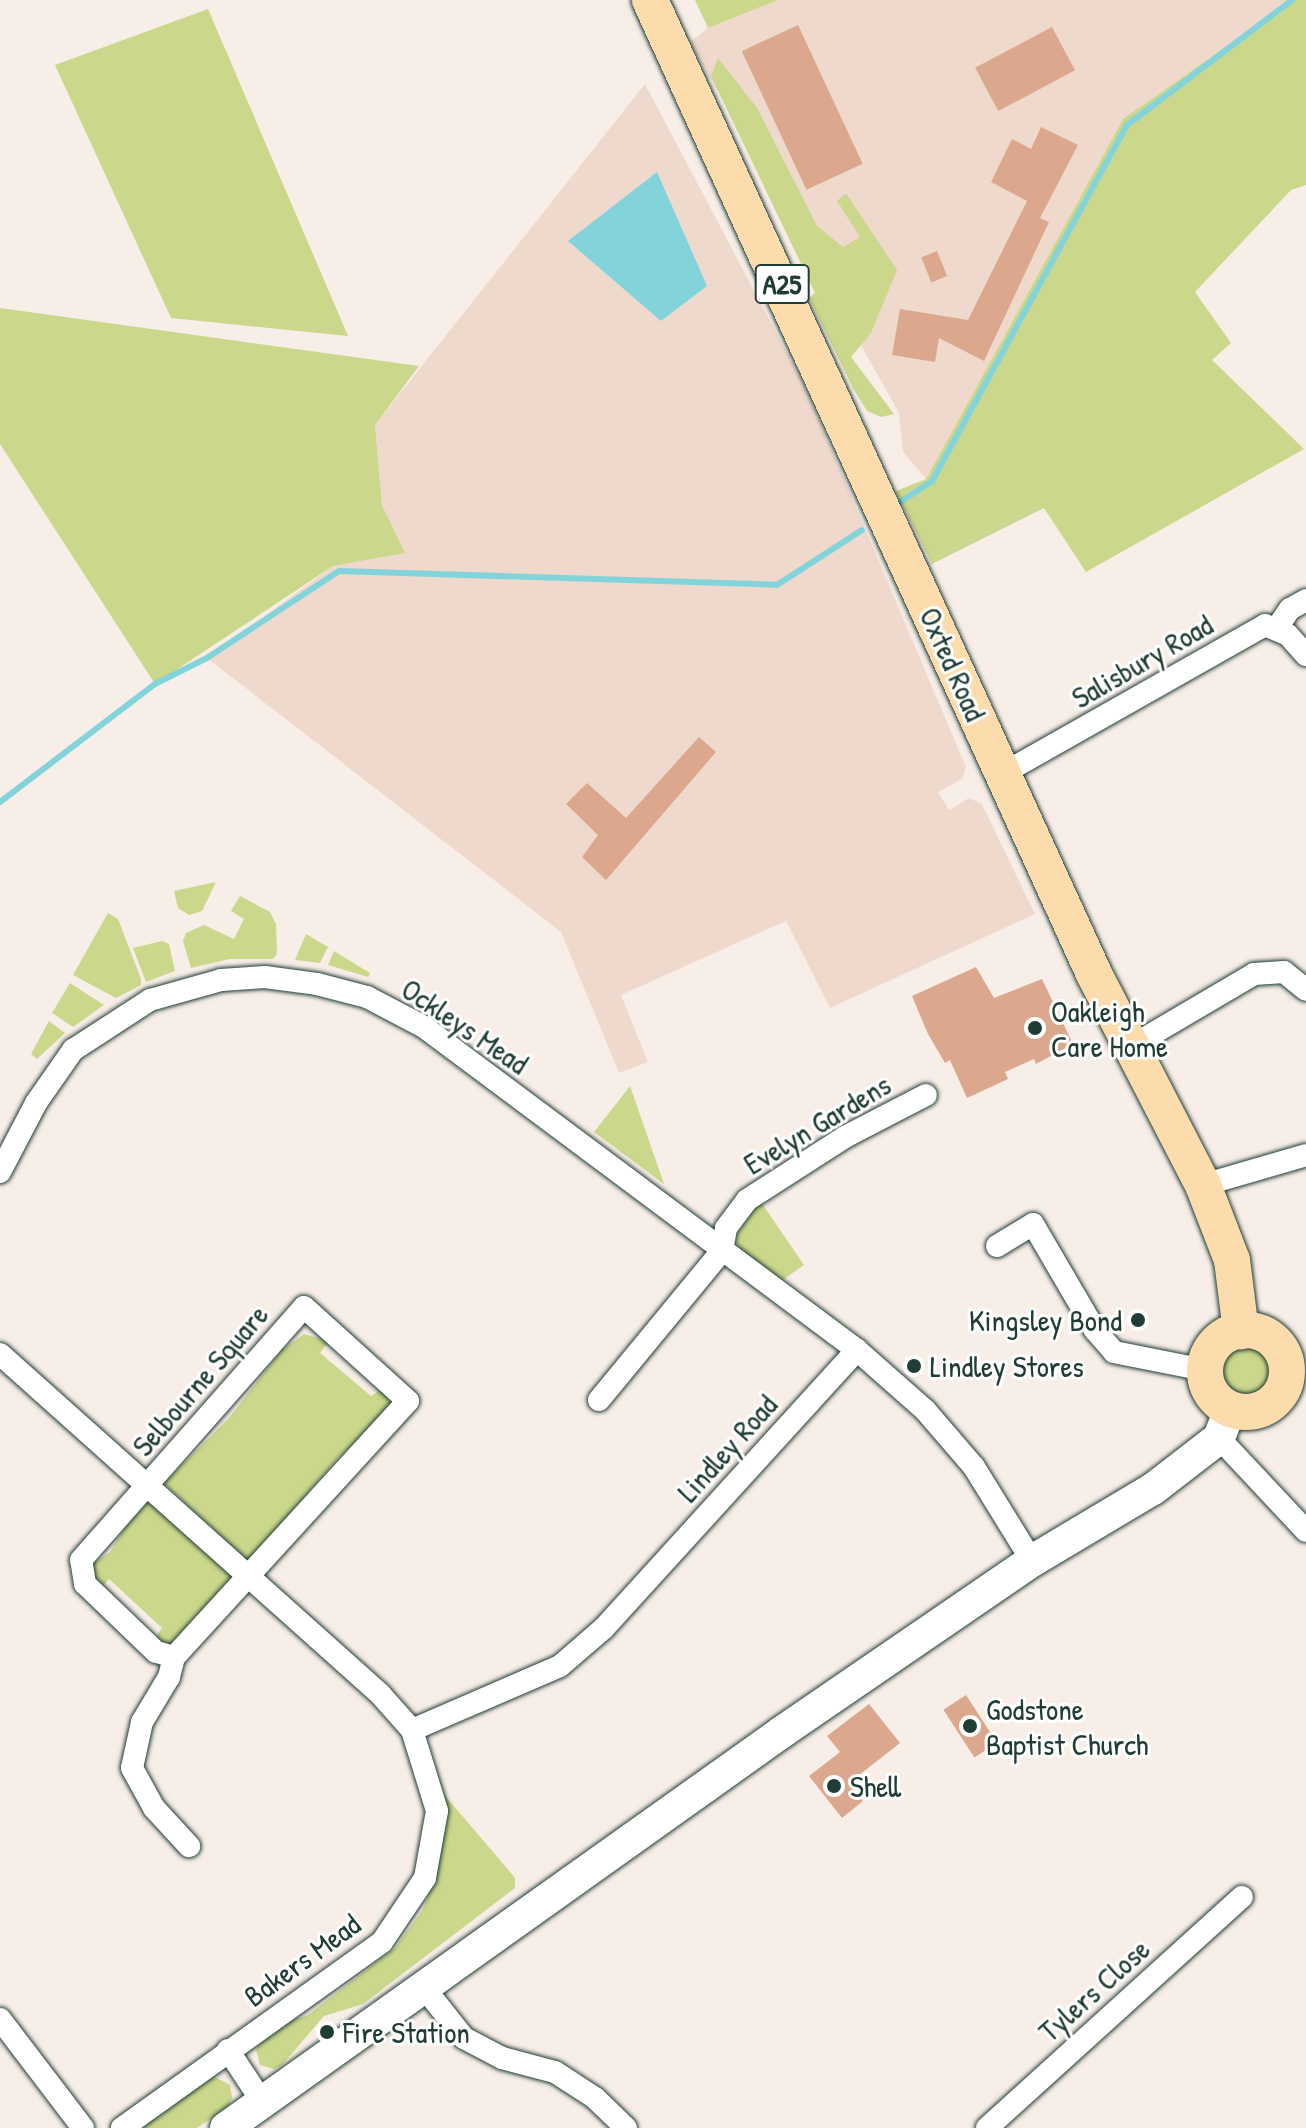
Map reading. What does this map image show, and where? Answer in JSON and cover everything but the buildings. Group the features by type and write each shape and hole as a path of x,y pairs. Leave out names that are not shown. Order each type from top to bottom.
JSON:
{"main road":[{"name":"Oxted Road","path":"650,0 1002,774 1130,1047 1203,1185 1232,1260 1241,1331"},
{"path":"226,2128 422,1985 1032,1561 1153,1489 1224,1423 1266,1407 1294,1367 1267,1337 1241,1331 1217,1342 1205,1370 1224,1423"}],"street":[{"path":"1306,600 1290,609 1277,628 1306,655"},
{"name":"Salisbury Road","path":"1002,774 1265,625 1277,628"},
{"path":"1130,1047 1254,974 1284,972 1306,990"},
{"name":"Ockleys Mead","path":"0,1172 36,1103 73,1050 150,1000 221,980 265,977 367,997 424,1027 857,1350"},
{"name":"Evelyn Gardens","path":"599,1400 722,1251 726,1228 747,1200 845,1137 926,1095"},
{"path":"1203,1185 1306,1155"},
{"path":"997,1246 1033,1224 1095,1330 1114,1352 1205,1370"},
{"name":"Selbourne Square","path":"304,1307 408,1401 250,1577 174,1657 156,1652 85,1584 81,1560 304,1307"},
{"path":"857,1350 925,1410 974,1467 1032,1561"},
{"name":"Lindley Road","path":"412,1730 560,1666 604,1628 857,1350"},
{"name":"Selbourne Square","path":"0,1354 380,1694 412,1730"},
{"path":"1224,1423 1306,1531"},
{"path":"174,1657 169,1677 142,1722 132,1768 154,1808 189,1846"},
{"name":"Bakers Mead","path":"122,2128 382,1942 425,1878 437,1811 412,1730"},
{"name":"Tylers Close","path":"987,2128 1242,1897"},
{"path":"422,1985 464,2038 502,2058 555,2072 595,2098 626,2128"},
{"path":"0,2019 83,2128"},
{"path":"228,2050 263,2103"}],"shaded area":[{"path":"778,0 1292,0 1123,119 926,479 903,452 899,413 690,42 708,28"},
{"path":"645,84 805,387 966,767 962,779 938,792 949,810 969,798 982,804 1035,914 830,1008 786,921 621,995 648,1062 619,1073 561,932 207,658 333,566 404,553 382,505 375,425"}],"green space":[{"path":"695,0 778,0 708,28"},
{"path":"1292,0 1306,0 1306,185 1291,190 1195,292 1231,343 1212,360 1304,449 1086,572 1044,508 932,564 896,491 926,479 1123,119"},
{"path":"208,9 348,336 171,318 55,65"},
{"path":"718,58 757,108 817,226 843,247 860,237 837,201 846,193 897,270 871,333 851,357 894,414 881,417 867,411 853,388 809,298 815,293 711,76"},
{"path":"0,308 419,366 375,425 382,505 405,553 333,566 155,684 0,444"},
{"path":"216,882 202,911 189,915 178,908 174,891"},
{"path":"240,896 270,912 276,924 277,954 273,959 230,959 191,968 183,941 186,933 204,925 234,939 244,919 231,911"},
{"path":"108,913 118,919 141,979 141,985 116,998 73,975"},
{"path":"306,934 328,947 320,963 295,960"},
{"path":"162,941 169,944 175,971 146,982 133,948"},
{"path":"334,951 370,973 368,977 328,965"},
{"path":"70,983 104,1005 73,1027 52,1013"},
{"path":"49,1021 65,1033 37,1059 31,1054"},
{"path":"630,1086 664,1184 594,1132"},
{"path":"759,1199 804,1265 781,1281 740,1249 735,1238"},
{"path":"304,1334 329,1341 320,1353 371,1396 383,1388 392,1408 338,1458 248,1562 164,1483 228,1419 282,1350"},
{"path":"1246,1343 1266,1351 1274,1371 1266,1391 1246,1399 1226,1391 1218,1371 1226,1351"},
{"path":"151,1501 235,1576 170,1646 154,1640 162,1628 109,1579 101,1588 94,1583 92,1564 110,1552 137,1507"},
{"path":"442,1792 515,1878 515,1888 363,2004 324,2016 282,2065 274,2069 260,2065 256,2049 277,2025 308,2015 395,1948 422,1911 434,1881"},
{"path":"213,2076 230,2085 232,2097 229,2106 197,2128 135,2128"}],"water":[{"path":"657,172 707,286 661,321 568,241"}],"waterway":[{"path":"900,502 932,481 1127,125 1292,0"},
{"path":"0,802 155,684 207,658 339,571 777,585 862,530"}],"place":[{"name":"Oakleigh Care Home","path":"1035,1028"},
{"name":"Kingsley Bond","path":"1138,1320"},
{"name":"Lindley Stores","path":"914,1366"},
{"name":"Godstone Baptist Church","path":"970,1726"},
{"name":"Shell","path":"834,1786"},
{"name":"Fire Station","path":"327,2032"}]}
